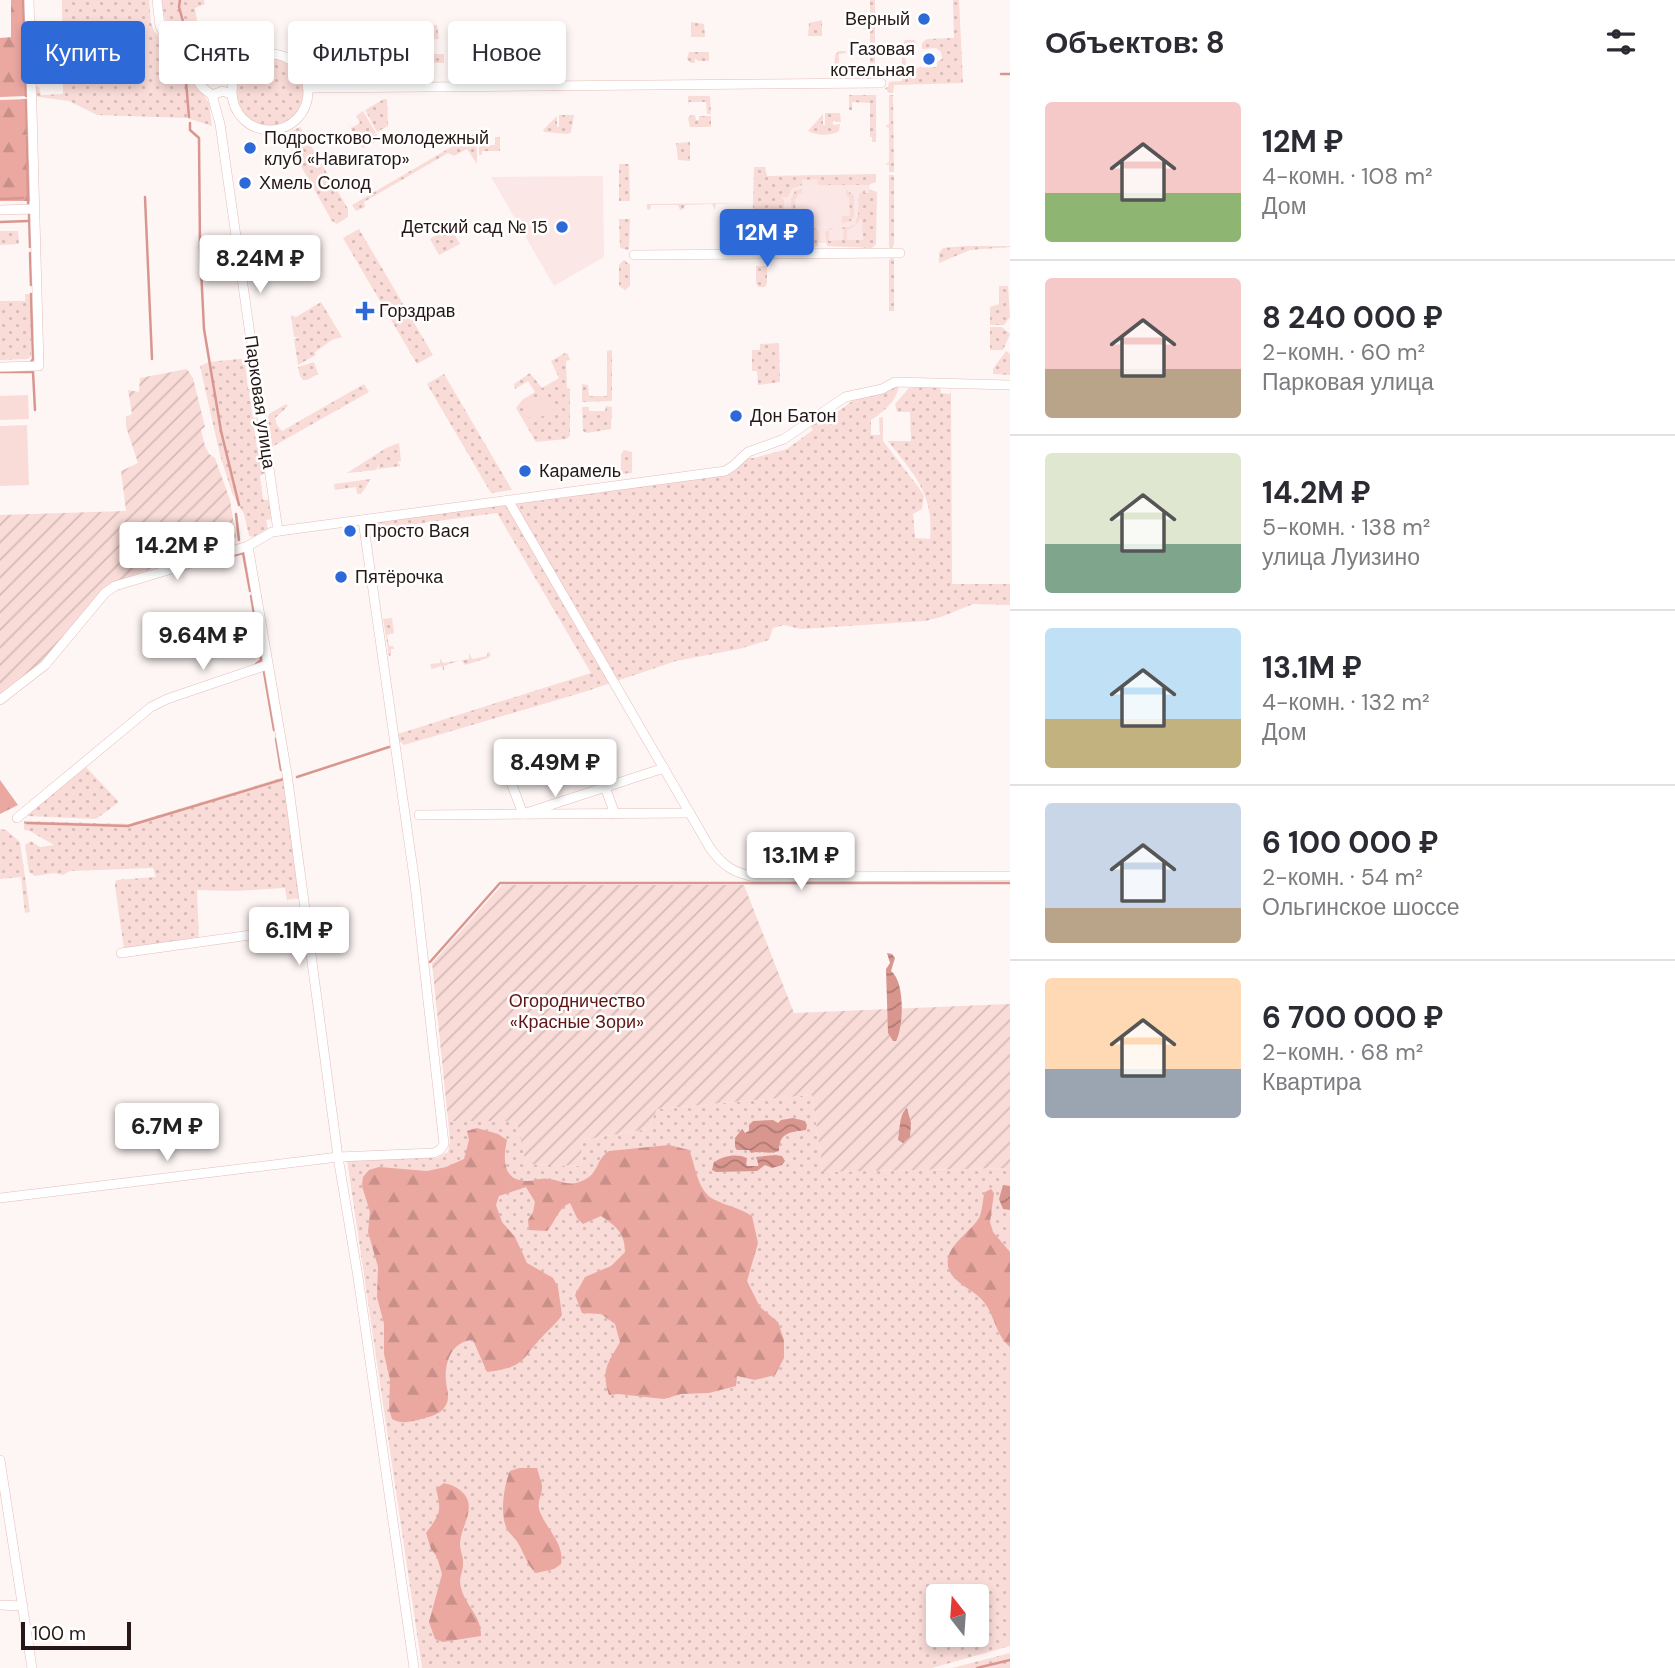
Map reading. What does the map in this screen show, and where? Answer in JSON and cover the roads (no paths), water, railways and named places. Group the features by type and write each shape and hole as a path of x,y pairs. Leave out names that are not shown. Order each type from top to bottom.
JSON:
{"street":[{"path":"0,366 39,366 29,0"},
{"name":"Парковая улица","path":"157,0 160,26 167,40 203,88 212,94 224,146 278,531"},
{"path":"271,53 293,61 304,73 308,88 302,113 293,122 277,129 257,127 244,120 234,104 232,94 234,78 242,66 255,57 271,53"},
{"path":"308,88 881,83"},
{"path":"212,94 232,94"},
{"path":"0,209 34,209"},
{"path":"634,255 900,253"},
{"path":"0,700 45,665 105,593 115,586 248,546 266,534 725,471 748,452 784,439 845,397 882,389 895,382 1010,385"},
{"path":"508,500 720,862 738,874 766,877 1010,876"},
{"path":"0,1198 338,1157 434,1153 444,1144 415,884 363,520"},
{"path":"248,546 287,774 338,1157 358,1277 414,1668"},
{"path":"17,818 151,708 167,699 267,666"},
{"path":"523,814 664,768"},
{"path":"509,777 523,814"},
{"path":"605,787 615,814"},
{"path":"419,815 690,813"},
{"path":"121,953 308,927"},
{"path":"0,1460 32,1668"},
{"path":"0,1605 23,1606"}],"water":[{"path":"887,953 895,958 891,971 896,976 901,994 902,1015 896,1041 893,1041 888,1033 886,969 890,963"},
{"path":"907,1108 911,1123 910,1137 903,1143 898,1140 901,1118"},
{"path":"793,1118 805,1121 806,1130 784,1137 779,1151 751,1153 749,1150 737,1150 735,1147 735,1138 742,1129 745,1133 749,1131 749,1125 753,1121 773,1120 778,1123"},
{"path":"734,1155 747,1158 746,1166 759,1166 756,1157 782,1156 785,1161 782,1165 772,1168 765,1165 757,1171 712,1170 714,1162"},
{"path":"1003,1185 1010,1186 1010,1210 1003,1209 999,1199"}],"waterway":[{"path":"23,0 24,21"},
{"path":"180,0 183,21"},
{"path":"1001,74 1010,74"},
{"path":"26,84 26,96"},
{"path":"186,84 189,117"},
{"path":"26,100 27,132"},
{"path":"190,123 190,130 199,138 204,329 221,431 239,505"},
{"path":"27,137 28,203"},
{"path":"145,197 152,359"},
{"path":"0,199 23,198"},
{"path":"29,213 30,247"},
{"path":"0,222 28,221"},
{"path":"30,253 31,285"},
{"path":"31,294 31,362"},
{"path":"0,372 33,372 35,410"},
{"path":"236,514 239,540"},
{"path":"217,560 243,553 250,591"},
{"path":"251,596 257,632"},
{"path":"254,666 261,660 258,638"},
{"path":"264,672 274,730"},
{"path":"276,739 281,770"},
{"path":"297,777 389,747"},
{"path":"27,823 128,826 284,779"},
{"path":"430,962 500,883 1010,883"},
{"path":"977,1668 1010,1660"}],"place":[{"name":"Верный","path":"924,19"},
{"name":"Газовая котельная","path":"929,59"},
{"name":"Подростково-молодежный клуб «Навигатор»","path":"250,148"},
{"name":"Хмель Солод","path":"245,183"},
{"name":"Детский сад № 15","path":"562,227"},
{"name":"Горздрав","path":"365,311"},
{"name":"Дон Батон","path":"736,416"},
{"name":"Карамель","path":"525,471"},
{"name":"Просто Вася","path":"350,531"},
{"name":"Пятёрочка","path":"341,577"}],"park label":[{"name":"Огородничество «Красные Зори»","path":"577,1011"}]}
